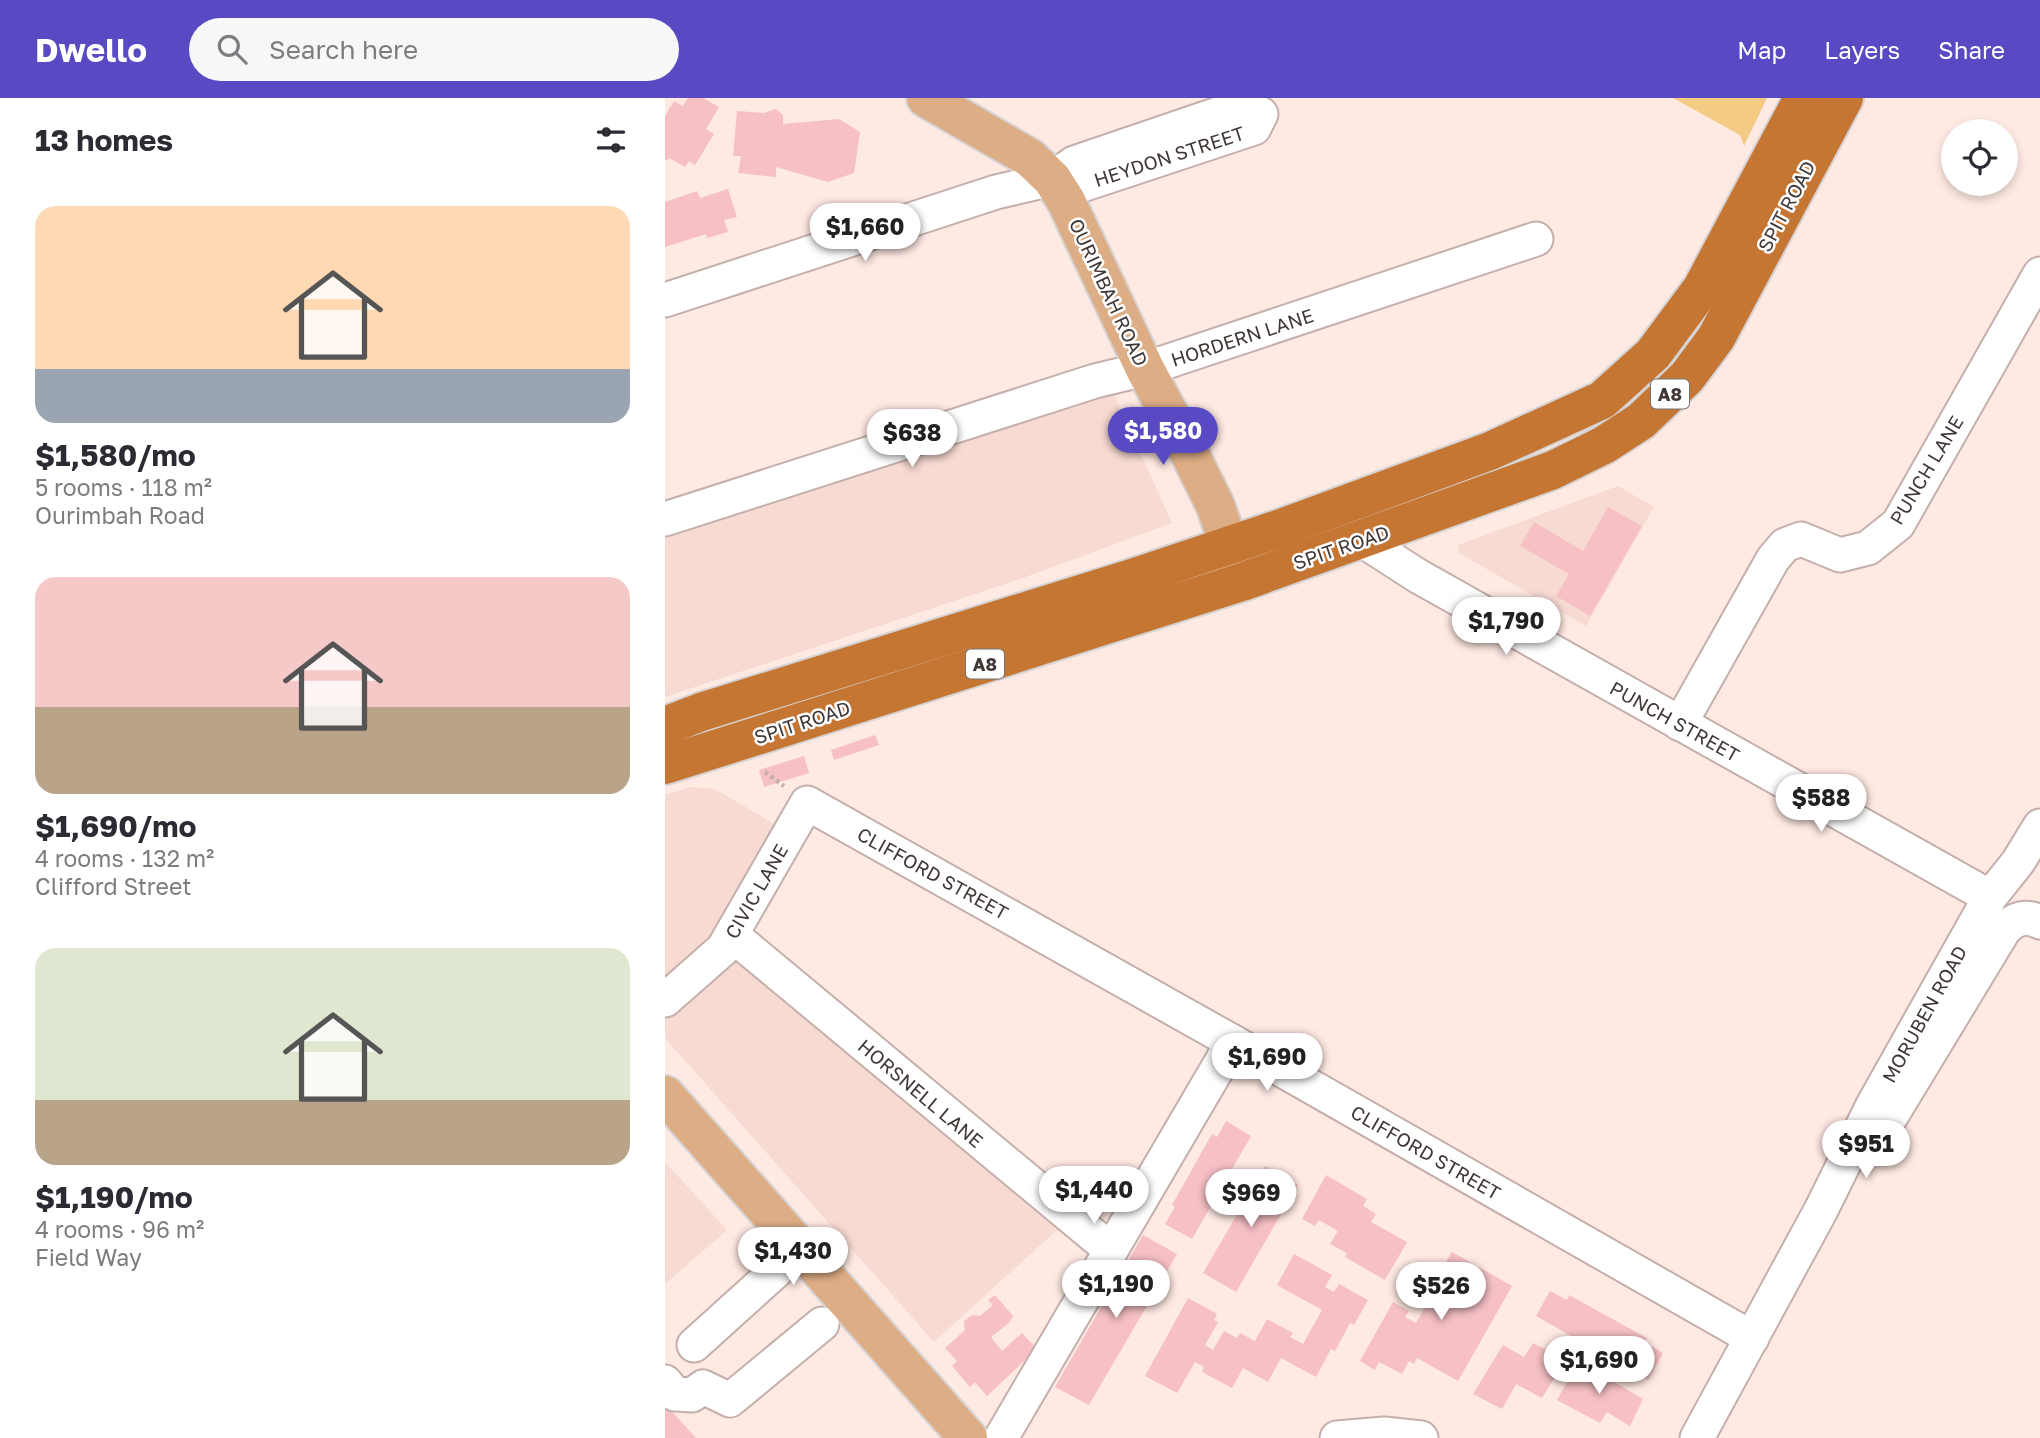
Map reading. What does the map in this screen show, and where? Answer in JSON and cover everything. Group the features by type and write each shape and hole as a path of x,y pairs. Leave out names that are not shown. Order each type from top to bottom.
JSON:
{"highway":[{"name":"SPIT ROAD","path":"665,726 701,712 1129,579 1281,528 1490,451 1602,400 1653,354 1702,288 1803,98"},
{"name":"SPIT ROAD","path":"665,765 1242,582 1553,470 1605,445 1641,421 1688,377 1716,338 1844,98"}],"main road":[{"name":"OURIMBAH ROAD","path":"926,98 1030,158 1052,179 1066,201 1145,369 1215,505 1242,582"},
{"path":"665,1095 968,1438"}],"street":[{"name":"HEYDON STREET","path":"665,300 996,192 1052,179 1085,184 1254,128 1261,114 1247,107 1221,113 1074,163 1052,179"},
{"name":"HORDERN LANE","path":"665,519 1095,381 1145,369 1537,239"},
{"name":"PUNCH LANE","path":"1679,723 1773,559 1785,545 1801,539 1840,555 1868,548 1898,524 2040,274"},
{"name":"PUNCH STREET","path":"1362,540 1418,576 1990,897"},
{"name":"CIVIC LANE","path":"665,1000 723,949 807,803"},
{"name":"CLIFFORD STREET","path":"807,803 1752,1338"},
{"name":"MORUBEN ROAD","path":"1697,1438 1821,1210 1873,1105 1990,897 2018,862 2040,827"},
{"name":"MORUBEN ROAD","path":"1821,1210 1895,1112 2004,930 2017,919 2037,921"},
{"name":"HORSNELL LANE","path":"732,935 1111,1250"},
{"path":"1001,1438 1233,1042"},
{"path":"694,1345 776,1271"},
{"path":"665,1382 675,1394 692,1395 703,1387 730,1400 822,1324"},
{"path":"1337,1438 1384,1434 1421,1438"}],"shaded area":[{"path":"1673,98 1767,98 1744,146 1740,135"},
{"path":"1113,392 1172,523 1020,579 665,697 665,502"},
{"path":"1618,486 1654,507 1586,626 1459,553 1458,545"},
{"path":"690,787 715,789 779,827 722,938 665,987 665,795"},
{"path":"742,954 1060,1227 934,1342 665,1038 665,1017"},
{"path":"665,1162 727,1230 665,1284"}],"building":[{"path":"688,98 703,98 719,107 706,129 714,134 695,165 689,161 685,167 669,158 667,161 665,159 665,116 674,101 683,106"},
{"path":"776,109 783,115 783,124 839,119 860,132 854,173 828,182 776,167 776,177 738,173 741,156 733,156 737,111 764,113"},
{"path":"728,189 737,217 724,220 728,232 707,238 706,234 665,247 665,202 697,191 700,198"},
{"path":"1608,507 1642,526 1590,616 1556,596 1569,574 1520,546 1534,522 1583,551"},
{"path":"875,735 879,745 834,760 831,750"},
{"path":"804,756 809,773 764,787 759,770"},
{"path":"1226,1121 1251,1136 1192,1239 1165,1224 1175,1207 1172,1205 1212,1134 1217,1137"},
{"path":"1265,1166 1298,1185 1236,1292 1203,1273"},
{"path":"1326,1175 1367,1199 1363,1206 1376,1214 1371,1222 1407,1242 1385,1280 1345,1257 1347,1253 1330,1244 1338,1231 1319,1220 1315,1226 1302,1219"},
{"path":"1143,1235 1177,1254 1089,1405 1055,1387"},
{"path":"1452,1252 1512,1286 1458,1381 1417,1358 1414,1364 1409,1361 1402,1374 1379,1362 1375,1370 1360,1361 1393,1302 1409,1311 1405,1317 1416,1323 1430,1298 1426,1296"},
{"path":"1294,1254 1332,1275 1325,1287 1334,1292 1339,1284 1368,1300 1354,1325 1350,1323 1335,1351 1331,1349 1316,1377 1281,1358 1268,1382 1243,1368 1232,1388 1202,1372 1204,1367 1195,1362 1177,1393 1145,1376 1188,1298 1217,1314 1214,1320 1218,1322 1205,1345 1213,1350 1224,1331 1237,1338 1240,1333 1255,1341 1267,1319 1293,1333 1290,1337 1303,1344 1322,1310 1277,1285"},
{"path":"1550,1291 1567,1300 1569,1295 1647,1338 1644,1342 1663,1353 1648,1380 1536,1316"},
{"path":"995,1295 1013,1316 1009,1323 991,1337 1002,1351 1022,1333 1037,1349 987,1396 975,1382 970,1387 952,1366 957,1361 945,1348 965,1330 964,1321 972,1315 980,1316 993,1305 988,1300"},
{"path":"1533,1343 1558,1356 1551,1368 1558,1372 1542,1398 1516,1384 1502,1409 1473,1394 1503,1345 1524,1357"},
{"path":"1579,1361 1643,1399 1630,1426 1607,1412 1600,1423 1557,1400"},
{"path":"665,1404 696,1438 665,1438"}]}
